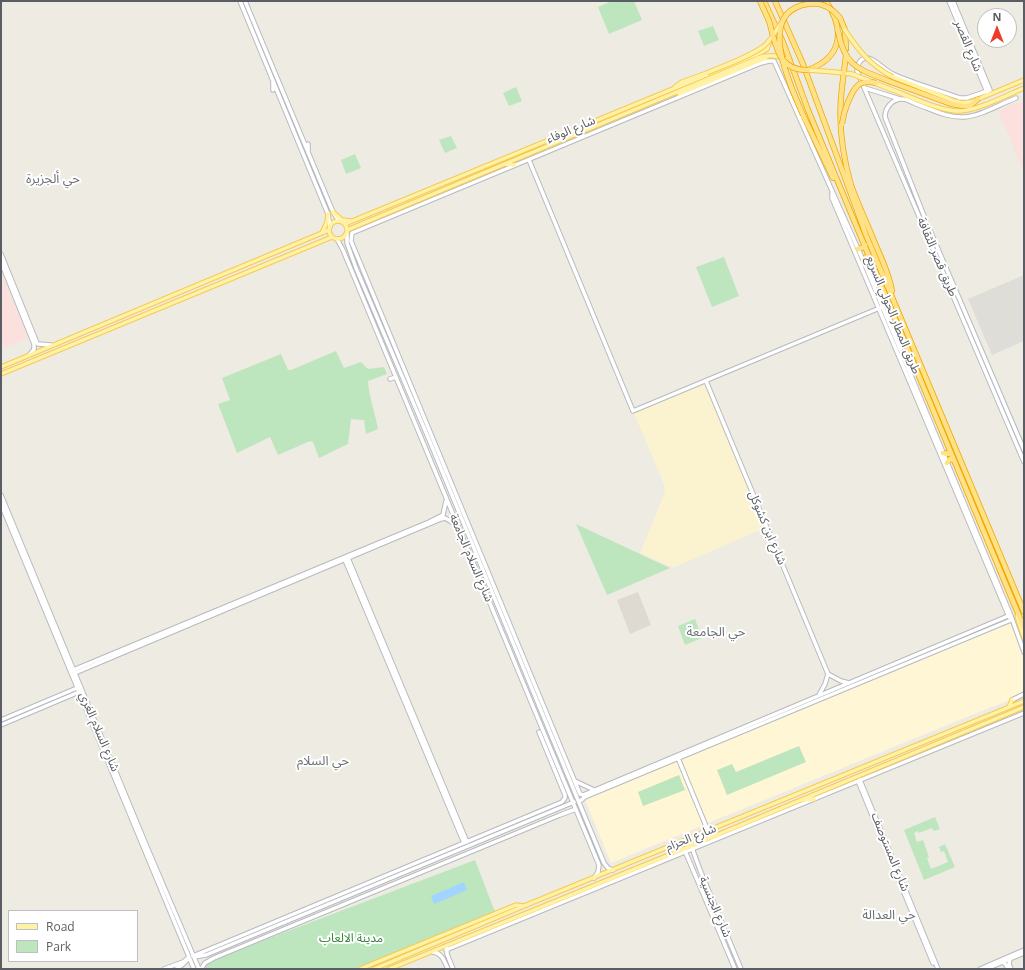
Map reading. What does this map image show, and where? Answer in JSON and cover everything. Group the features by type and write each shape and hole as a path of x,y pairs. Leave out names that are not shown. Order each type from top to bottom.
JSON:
{"highway":[{"path":"760,1 768,20 777,50 782,60 793,68 808,70 821,64 832,55 836,45 838,31"},
{"name":"طريق المطار الحولي السريع","path":"764,1 1024,628"},
{"name":"طريق المطار الحولي السريع","path":"774,1 798,53 866,235 1024,612"},
{"path":"826,1 834,15 844,52 852,62 862,70 892,79 955,105 970,106 978,99"},
{"path":"851,213 845,204 803,115 781,56 781,22 788,14 798,7 806,4 818,4 828,7 835,12 842,22 845,30 846,58 841,101 843,145 850,181 887,272 891,285 892,296"},
{"path":"842,124 845,109 854,89 863,82 876,83"},
{"path":"858,249 865,246"},
{"path":"863,260 866,257 870,258"},
{"path":"909,353 913,354 915,351"},
{"path":"914,364 916,361 920,362"},
{"path":"943,453 948,454 950,451"},
{"path":"947,462 950,459 954,460"}],"main road":[{"path":"766,49 771,37 772,18"},
{"path":"673,89 680,84 744,57 764,45 771,38 781,22"},
{"path":"845,30 865,57 892,79"},
{"path":"766,49 775,45 779,48 780,51 778,54 770,55"},
{"name":"شارع الوفاء","path":"345,224 544,141 586,121 673,89 760,53 766,49"},
{"path":"770,55 790,61"},
{"name":"شارع الوفاء","path":"347,232 378,220 392,211 504,164 758,58 770,55"},
{"path":"646,105 656,103 767,58 782,60"},
{"path":"808,70 852,74 944,109 957,111 974,108 1024,88"},
{"path":"978,99 997,92 1021,80"},
{"path":"542,137 544,141"},
{"path":"540,149 542,154"},
{"path":"504,164 514,166"},
{"path":"469,168 471,172"},
{"path":"457,184 459,188"},
{"path":"422,187 424,191"},
{"path":"392,211 389,211 388,209 401,203 402,201"},
{"path":"333,212 342,220 354,221"},
{"path":"322,234 327,222 328,214"},
{"path":"1,367 51,345 115,320 217,275 281,250 294,243 322,234 330,229 334,223 339,221 345,224 347,232 342,239 332,237 1,374"},
{"path":"330,229 332,237"},
{"path":"273,261 284,255 285,253 281,250"},
{"path":"115,320 114,324 118,325"},
{"path":"100,326 104,327 103,331"},
{"path":"79,328 81,333"},
{"path":"1016,608 1024,637"},
{"path":"1009,707 1012,700"},
{"name":"شارع الحزام","path":"374,969 1024,701"},
{"name":"شارع الحزام","path":"389,969 398,967 465,938 505,924 556,903 665,858 693,844 745,822 1024,707"},
{"path":"986,722 988,728"},
{"path":"916,751 918,756"},
{"path":"888,757 887,760 890,762"},
{"path":"878,761 881,763 880,766"},
{"path":"844,768 847,774"},
{"path":"798,800 814,799"},
{"path":"752,812 751,817 755,818"},
{"path":"742,817 745,818 745,822"},
{"path":"360,969 516,905 524,906"},
{"path":"462,932 465,938"},
{"path":"453,936 456,942"},
{"path":"400,953 401,958"}],"street":[{"name":"شارع القصر","path":"949,1 954,7"},
{"name":"شارع القصر","path":"934,88 963,99 988,91 954,7 953,1"},
{"path":"243,2 272,66 328,214 330,229"},
{"path":"247,10 273,81 305,153 333,212 339,221"},
{"name":"طريق قصر الثقافة","path":"934,88 893,74 873,59 867,58 860,61 857,68 1024,462"},
{"path":"582,796 574,781 524,662 462,506 407,382 351,238 352,233 378,220 529,160 761,63 771,61 776,64 863,260 881,308 1024,652"},
{"path":"272,66 277,69"},
{"path":"273,81 273,90"},
{"path":"865,88 958,117 972,116 1016,98"},
{"path":"878,117 880,114 885,116 889,105 901,99"},
{"name":"طريق قصر الثقافة","path":"885,116 886,124 926,221 1024,450"},
{"path":"305,153 308,144"},
{"path":"297,148 305,153"},
{"path":"529,160 633,411 881,308"},
{"path":"832,193 832,198 947,462 1011,616 1011,621"},
{"name":"شارع السلام الجامعة","path":"347,232 347,243 358,272 407,382 433,450 498,605 524,662 543,714 549,722 579,802 606,866 613,870"},
{"name":"شارع السلام الجامعة","path":"337,239 343,250 574,802 596,857 599,870 594,878"},
{"path":"1,254 35,346 30,354"},
{"path":"1,262 36,343 51,345"},
{"path":"353,274 355,271 358,272"},
{"path":"360,306 367,308"},
{"path":"378,318 382,316"},
{"path":"964,321 968,318"},
{"path":"390,380 396,377"},
{"name":"شارع ابن كشوكل","path":"706,381 828,674"},
{"path":"424,444 430,442"},
{"path":"427,452 429,449 433,450"},
{"name":"شارع السلام الغري","path":"1,495 3,506 77,688 106,752"},
{"path":"444,516 446,498"},
{"path":"458,508 462,506"},
{"path":"444,516 457,525"},
{"path":"331,564 346,559 444,516"},
{"path":"74,672 444,516"},
{"path":"346,559 466,843"},
{"path":"492,608 495,608 498,605"},
{"path":"496,617 498,614 502,614"},
{"path":"582,796 984,629 1008,616"},
{"name":"شارع السلام الغري","path":"51,621 74,672 191,957 194,969"},
{"path":"984,629 1011,621"},
{"path":"780,714 818,696 905,662"},
{"path":"818,696 823,690 828,674 841,682 850,683"},
{"path":"1,720 77,688"},
{"path":"1,724 79,692"},
{"path":"1012,700 1024,694"},
{"path":"665,858 692,849 1024,713"},
{"path":"538,716 543,714"},
{"path":"541,725 544,722 549,722"},
{"path":"176,969 182,966 191,957 382,882 555,806 564,800 565,795 540,732"},
{"path":"579,802 582,796 594,790 677,757"},
{"path":"677,757 708,831"},
{"path":"563,760 567,764"},
{"path":"574,781 594,790"},
{"name":"شارع المستوصف","path":"859,781 936,969"},
{"path":"191,957 206,955 466,843 574,802"},
{"path":"200,969 205,963 222,955 576,809"},
{"path":"547,813 550,815 550,819"},
{"path":"692,849 693,844"},
{"path":"485,846 487,850"},
{"name":"شارع الجنسية","path":"692,849 741,969"},
{"path":"681,850 686,851"},
{"name":"شارع الجنسية","path":"686,851 735,969"},
{"path":"596,857 601,854"},
{"path":"394,877 393,881 396,884"},
{"path":"382,882 385,885 384,888"},
{"path":"298,923 300,928"},
{"path":"446,950 505,924"},
{"path":"449,945 446,950 453,969"},
{"path":"220,949 220,954 222,955"},
{"path":"432,952 440,954 448,969"},
{"path":"1007,965 1010,959 1024,952"},
{"path":"980,969 1024,952"},
{"name":"شارع السلام الغري","path":"191,957 200,969"},
{"path":"444,961 449,959"},
{"path":"1007,965 1010,959"},
{"path":"986,969 1007,965"},
{"path":"1007,965 1011,969"},
{"path":"164,969 182,966"}],"shaded area":[{"path":"1024,100 1024,172 998,111"},
{"path":"1,272 28,338 1,349"},
{"path":"1024,275 1024,341 992,355 968,299"},
{"path":"638,592 651,625 630,634 617,600"},
{"path":"1010,621 1024,659 1024,695 1014,701 1008,701 984,710 611,863 586,802 587,798"}],"green space":[{"path":"612,1 634,1 642,20 609,34 598,7"},
{"path":"713,26 719,40 704,46 698,31"},
{"path":"516,87 522,101 509,106 503,93"},
{"path":"451,136 457,148 445,153 439,140"},
{"path":"355,154 361,168 346,174 341,160"},
{"path":"724,257 739,296 712,307 696,267"},
{"path":"336,351 344,368 361,362 368,369 384,367 387,374 368,381 378,429 366,434 364,420 351,419 348,444 319,458 313,442 310,441 278,455 270,437 237,453 218,404 230,400 222,378 281,354 288,370 291,370"},
{"path":"576,524 670,568 607,595"},
{"path":"695,619 702,638 685,645 678,626"},
{"path":"799,746 806,762 727,795 717,770 732,764 736,772"},
{"path":"679,775 685,790 643,806 638,792"},
{"path":"935,817 940,829 934,831 932,828 919,833 918,831 914,833 917,842 923,840 929,857 927,858 931,869 948,862 944,851 941,852 939,847 945,844 955,867 924,880 904,830"},
{"name":"مدينة الالعاب","path":"475,860 495,912 357,969 203,969 201,964"}],"sand":[{"path":"706,381 764,528 672,567 640,553 665,492 664,484 633,411"}],"water":[{"path":"464,882 467,890 434,904 431,896"}],"district":[{"name":"حي ألجزيرة","path":"53,179"},
{"name":"حي الجامعة","path":"716,632"},
{"name":"حي السلام","path":"323,761"},
{"name":"حي العدالة","path":"889,915"}]}
